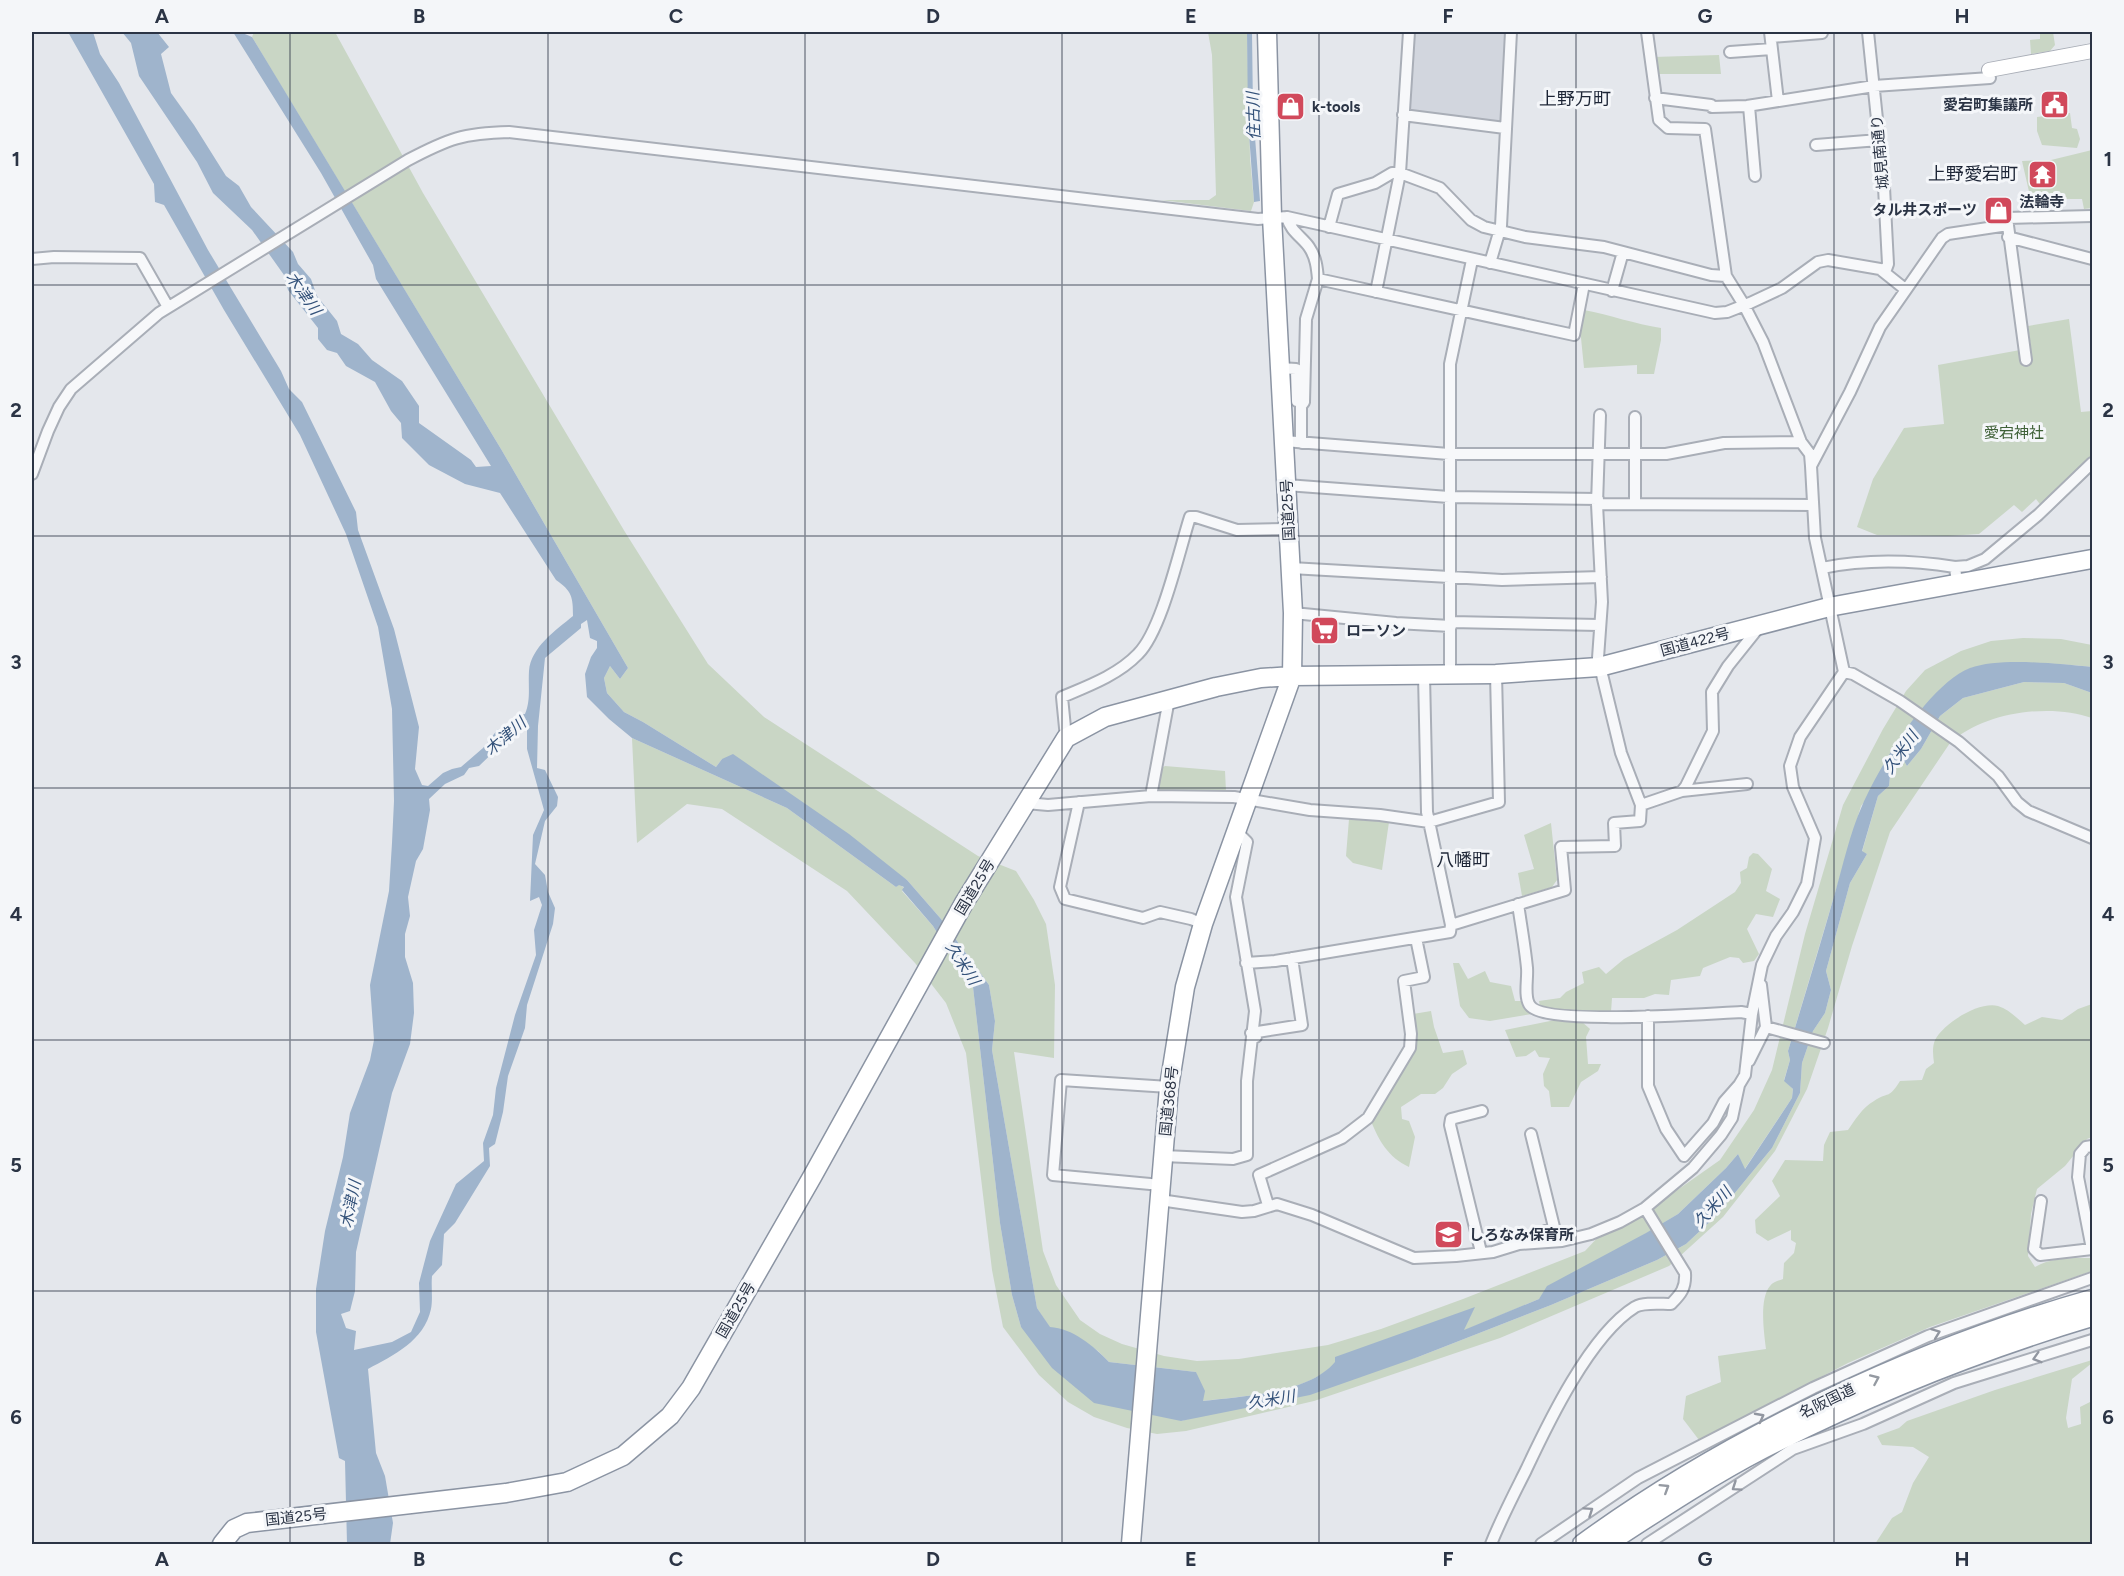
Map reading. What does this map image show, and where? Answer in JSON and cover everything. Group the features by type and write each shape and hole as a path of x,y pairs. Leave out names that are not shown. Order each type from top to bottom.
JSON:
{"highway":[{"name":"国道25号","path":"1267,32 1280,217 1280,368 1293,442 1286,485 1293,613 1292,676"},
{"name":"国道422号","path":"1292,676 1496,674 1599,667 1956,575 2092,559"},
{"path":"1066,738 1105,717 1168,699 1261,678 1292,676"},
{"name":"国道368号","path":"1131,1545 1169,1088 1185,987 1203,924 1292,676"},
{"name":"国道25号","path":"222,1545 234,1529 247,1523 267,1519 476,1497 567,1482 623,1456 670,1416 691,1388 958,915 1066,738"},
{"path":"2050,1311 2092,1295"},
{"name":"名阪国道","path":"1582,1545 1645,1501 1700,1467 1815,1406 1928,1356 2050,1311 2092,1299"},
{"name":"名阪国道","path":"1607,1545 1700,1485 1762,1450 1875,1395 1932,1371 2092,1317"},
{"path":"1932,1371 2092,1323"}],"street":[{"path":"1376,292 1400,173 1409,32"},
{"path":"1490,263 1499,231 1510,32"},
{"path":"1647,32 1659,120 1668,128 1705,129 1726,276 1763,342 1801,442 1810,454 1815,538 1844,672 1800,737 1792,756 1790,766 1793,787 1815,838 1813,858 1807,884 1793,912 1776,936 1762,965 1752,1014 1745,1075 1724,1102 1713,1123 1684,1156 1666,1129 1648,1086 1648,1016"},
{"name":"城見南通り","path":"1868,32 1888,264 1885,272"},
{"path":"1778,101 1770,34 1822,33"},
{"path":"1730,52 1772,50"},
{"path":"1655,98 1711,105 1712,107 1749,105 1874,86 1990,74 2092,51"},
{"path":"1749,105 1755,176"},
{"path":"1403,115 1505,128"},
{"path":"32,474 48,430 71,389 171,305 440,143 463,135 509,132 1258,219 1280,217 1714,313 1727,312 1782,288 1811,266 1828,260 1880,269 1905,289"},
{"path":"1816,145 1879,140"},
{"path":"1329,227 1338,194 1375,183 1392,173 1400,173 1440,188 1471,220 1484,227 1604,247 1711,275 1726,276"},
{"path":"2026,360 2007,218 2092,216"},
{"path":"1280,217 1314,255 1318,279 1306,319 1304,402 1293,442 1449,454 1666,454 1724,443 1801,442"},
{"path":"1811,466 1850,392 1880,327 1942,238 1948,234 2008,225"},
{"path":"2008,237 2092,259"},
{"path":"1612,291 1623,252"},
{"path":"32,259 140,258 171,305"},
{"path":"1450,675 1450,364 1472,260"},
{"path":"1318,279 1574,335 1584,284"},
{"path":"1280,368 1296,369 1298,401 1304,402"},
{"path":"1451,925 1565,890 1561,847 1615,846 1614,824 1640,821 1641,805 1621,753 1599,667 1600,415"},
{"path":"1635,417 1635,504"},
{"path":"1822,568 1868,561 1911,561 1956,575 1968,566 1985,559 2038,515 2092,463"},
{"path":"1286,485 1449,497 1635,504 1813,505"},
{"path":"1066,738 1062,697 1125,666 1140,653 1155,628 1190,517 1237,530 1289,530"},
{"path":"1291,568 1449,578 1532,580 1601,578"},
{"path":"1293,613 1396,623 1599,625"},
{"path":"1682,790 1712,735 1712,692 1728,666 1761,625"},
{"path":"1844,672 1853,674 1900,701 1948,734 1998,776 2017,802 2028,811 2092,838"},
{"path":"1026,803 1048,805 1151,796 1234,797 1310,810 1380,815 1429,822 1499,802 1496,674"},
{"path":"1246,963 1292,958 1450,932 1451,925 1426,812 1424,675"},
{"path":"1151,796 1168,699"},
{"path":"1641,805 1682,790 1748,784"},
{"path":"1079,802 1060,887 1065,899 1143,918 1160,912 1203,924"},
{"path":"1163,1156 1233,1159 1247,1155 1247,1081 1255,1011 1236,897 1247,842 1237,832"},
{"path":"1518,904 1528,969 1528,1003 1540,1012 1582,1017 1741,1011 1752,1014"},
{"path":"1268,1205 1259,1175 1342,1138 1358,1127 1368,1118 1381,1099 1410,1048 1411,1034 1404,981 1424,977 1416,938"},
{"path":"1254,1035 1302,1025 1292,958"},
{"path":"1746,1065 1766,1027 1759,979"},
{"path":"1766,1027 1824,1043"},
{"path":"1169,1088 1061,1080 1053,1175 1160,1192 1242,1212 1277,1204 1414,1257 1456,1256 1493,1252 1519,1244 1554,1227 1531,1134"},
{"path":"1519,1244 1562,1241 1591,1234 1645,1208 1693,1168 1721,1135 1732,1118 1739,1085"},
{"path":"1481,1252 1450,1125 1452,1119 1482,1111"},
{"path":"2041,1201 2034,1249 2040,1255 2092,1249 2078,1177 2080,1154 2086,1147 2092,1146"},
{"path":"1491,1545 1545,1430 1589,1356 1606,1334 1634,1308 1641,1305 1671,1304 1681,1294 1686,1284 1685,1273 1677,1258 1645,1208"},
{"path":"1541,1545 1638,1478 1813,1388 1928,1336 2092,1278"},
{"path":"1647,1545 1793,1449 1863,1424 1954,1383 2092,1341"}],"shaded area":[{"path":"1412,32 1507,32 1501,120 1497,124 1411,113 1407,109"}],"green space":[{"path":"254,32 335,32 423,193 625,532 708,664 764,717 978,856 1016,871 1046,924 1055,985 1054,1058 1014,1052 1043,1251 1056,1285 1080,1320 1100,1334 1122,1344 1164,1356 1197,1361 1239,1359 1328,1345 1381,1329 1585,1251 1600,1235 1639,1217 1720,1160 1754,1110 1772,1070 1805,934 1843,805 1906,691 1925,670 1961,651 1991,641 2023,638 2061,639 2092,645 2092,667 2016,663 1971,668 1861,806 1788,1051 1790,1060 1784,1080 1793,1089 1792,1098 1744,1170 1738,1154 1678,1214 1539,1299 1463,1331 1474,1308 1336,1362 1324,1373 1292,1387 1255,1395 1202,1401 1196,1372 1109,1362 1081,1339 1050,1328 1037,1308 992,1050 995,1021 989,985 941,919 907,880 722,759 716,767 624,712 607,693 604,678 610,666 620,679 628,668 501,449 252,37"},
{"path":"1208,32 1247,32 1250,158 1254,202 1251,211 1161,200 1209,200 1216,195 1212,55"},
{"path":"2040,32 2053,32 2055,45 2050,51 2031,54 2030,40 2040,39"},
{"path":"1719,55 1721,74 1656,74 1653,57"},
{"path":"2070,113 2072,128 2077,129 2080,139 2077,148 2042,145 2037,131 2037,117"},
{"path":"2092,150 2092,208 2084,209 2082,199 2060,199 2059,196 2045,196 2043,202 2034,202 2034,196 2030,196 2022,161 2051,160"},
{"path":"1584,310 1661,328 1661,340 1654,374 1637,374 1637,365 1584,368 1580,328"},
{"name":"愛宕神社","path":"2069,319 2081,412 2092,411 2092,457 2042,507 2036,499 2022,512 2014,505 1979,534 1877,535 1857,527 1873,479 1904,428 1944,424 1938,365 2031,348 2028,326"},
{"path":"2024,682 2064,683 2092,693 2092,718 2057,711 2018,713 1981,724 1964,732 1950,743 1890,832 1807,1089 1775,1151 1723,1217 1669,1266 1500,1338 1314,1401 1186,1431 1157,1434 1127,1428 1094,1417 1068,1402 1039,1375 1003,1327 992,1270 966,1053 946,1003 915,963 847,891 722,809 687,804 637,843 632,738 787,808 896,887 899,884 904,888 902,891 933,926 973,987 1000,1223 1012,1295 1021,1327 1181,1421 1418,1357 1551,1305 1657,1260 1686,1244 1715,1217 1772,1148 1800,1093 1802,1063 1813,1031 1825,1013 1831,990 1826,971 1850,883 1867,854 1862,852 1878,796 1889,786 1890,776 1898,763 1904,761 1907,766 1921,749 1940,716 1963,698"},
{"path":"1165,766 1225,771 1226,791 1155,791 1160,769"},
{"path":"1349,819 1389,822 1382,870 1353,863 1346,856"},
{"path":"1551,823 1557,880 1552,887 1522,896 1518,873 1534,869 1524,835"},
{"path":"1753,853 1758,854 1772,869 1766,891 1780,899 1773,917 1756,914 1747,929 1759,954 1754,961 1743,963 1739,958 1730,957 1703,968 1700,976 1671,980 1669,995 1612,998 1611,1012 1582,1012 1540,1007 1539,1001 1560,998 1566,992 1584,983 1582,972 1599,967 1606,974 1624,959 1677,930 1735,892 1741,883 1740,872 1747,868 1749,857"},
{"path":"1453,963 1459,963 1468,979 1485,971 1490,982 1511,986 1515,1001 1523,1001 1532,1014 1490,1021 1469,1018 1460,1006"},
{"path":"2092,1004 2092,1137 2087,1139 2065,1166 2037,1189 2031,1214 2028,1256 2035,1267 2055,1260 2092,1258 2092,1271 1930,1327 1848,1363 1699,1440 1683,1419 1686,1396 1721,1382 1718,1356 1766,1349 1764,1299 1771,1285 1783,1279 1784,1263 1794,1253 1796,1243 1791,1240 1791,1230 1768,1241 1756,1233 1755,1220 1780,1196 1772,1181 1785,1160 1823,1161 1824,1145 1830,1132 1848,1130 1866,1107 1890,1093 1900,1081 1922,1080 1926,1069 1934,1063 1933,1048 1940,1033 1954,1020 1972,1010 1990,1005 1998,1006 2009,1011 2025,1025 2042,1017 2062,1020 2078,1009"},
{"path":"1431,1011 1443,1053 1463,1050 1467,1064 1452,1074 1443,1088 1435,1094 1421,1094 1401,1107 1402,1119 1409,1121 1415,1137 1409,1167 1385,1148 1371,1121 1397,1079 1413,1014"},
{"path":"1560,1019 1581,1021 1590,1029 1586,1037 1588,1064 1601,1064 1598,1071 1581,1082 1569,1107 1551,1107 1549,1091 1544,1086 1543,1074 1550,1058 1539,1057 1535,1050 1526,1056 1516,1057 1505,1030"},
{"path":"2092,1360 2092,1363 2072,1379 2066,1418 2068,1428 2081,1424 2080,1407 2092,1401 2092,1544 1875,1544 1892,1518 1902,1512 1913,1483 1929,1457 1913,1447 1882,1445 1877,1436 1899,1428 1907,1421 1995,1390"}],"water":[{"path":"68,32 93,32 100,54 119,83 208,250 281,371 289,389 302,402 356,512 358,530 394,629 419,727 415,769 422,785 428,786 443,773 461,767 483,748 498,729 505,729 521,714 525,714 529,698 529,671 534,654 545,640 573,616 570,595 556,580 500,493 465,484 429,465 402,438 401,423 391,411 375,382 346,366 337,353 327,350 318,339 318,328 288,290 284,275 252,230 213,193 197,162 139,76 131,43 122,32 157,32 169,47 161,54 171,93 226,176 239,186 251,207 293,252 298,264 311,279 317,296 337,321 341,334 358,344 372,360 402,381 419,406 419,423 471,460 476,467 491,466 376,279 373,265 321,173 233,32 252,37 501,449 628,668 620,679 610,666 604,678 607,693 624,712 716,767 722,759 733,754 849,834 907,880 941,919 989,985 995,1021 992,1050 1037,1308 1050,1327 1074,1334 1097,1350 1109,1362 1196,1372 1205,1391 1203,1401 1255,1395 1292,1387 1323,1373 1335,1362 1335,1357 1475,1307 1464,1330 1539,1299 1547,1286 1678,1214 1738,1154 1745,1169 1792,1098 1793,1089 1784,1081 1790,1060 1788,1051 1850,838 1870,789 1907,728 1922,708 1954,677 1970,668 1983,665 2030,662 2092,667 2092,693 2064,683 2024,682 1963,698 1940,716 1921,749 1907,766 1904,761 1898,763 1890,776 1889,786 1878,796 1862,851 1867,854 1850,883 1826,971 1831,990 1825,1013 1813,1031 1802,1063 1800,1093 1772,1148 1715,1217 1686,1244 1657,1260 1551,1305 1418,1357 1310,1395 1181,1421 1094,1403 1052,1368 1021,1327 1012,1295 1000,1223 973,987 933,926 902,890 904,887 899,885 896,887 787,808 632,738 609,719 587,697 585,674 597,648 597,641 590,638 587,620 581,624 581,628 545,658 538,726 537,768 545,770 558,797 557,806 545,821 535,864 545,875 548,892 555,908 553,924 527,1005 525,1028 508,1076 503,1112 495,1144 489,1148 490,1166 455,1223 444,1234 442,1265 432,1276 432,1305 427,1320 422,1330 407,1346 368,1369 376,1453 385,1476 393,1523 390,1544 347,1544 345,1461 339,1458 316,1332 316,1289 325,1231 343,1157 350,1113 370,1060 374,1040 370,985 389,891 392,843 394,801 392,709 378,627 346,534 300,435 164,205 155,202 154,184","holes":["527,720 527,749 544,810 533,835 530,901 539,897 542,905 534,930 536,955 515,1015 496,1088 493,1115 483,1143 484,1161 456,1184 430,1241 419,1283 420,1312 411,1332 392,1342 354,1350 356,1331 346,1328 341,1314 350,1311 355,1291 356,1252 392,1093 410,1044 414,1013 413,983 405,957 405,934 410,916 408,897 416,861 423,849 430,810 429,799 445,784 464,775 469,768 479,766"]},
{"name":"住古川","path":"1247,32 1252,32 1253,112 1260,201 1254,202 1248,120"}],"place":[{"name":"愛宕町集議所","path":"2054,105"},
{"name":"k-tools","path":"1291,107"},
{"name":"法輪寺","path":"2042,175"},
{"name":"タル井スポーツ","path":"1998,210"},
{"name":"ローソン","path":"1325,631"},
{"name":"しろなみ保育所","path":"1448,1235"}],"district":[{"name":"上野万町","path":"1575,99"},
{"name":"上野愛宕町","path":"1973,174"},
{"name":"八幡町","path":"1463,860"}],"water label":[{"name":"木津川","path":"304,293"},
{"name":"木津川","path":"505,736"},
{"name":"久米川","path":"1900,752"},
{"name":"久米川","path":"963,963"},
{"name":"木津川","path":"350,1204"},
{"name":"久米川","path":"1712,1207"},
{"name":"久米川","path":"1271,1399"}]}
